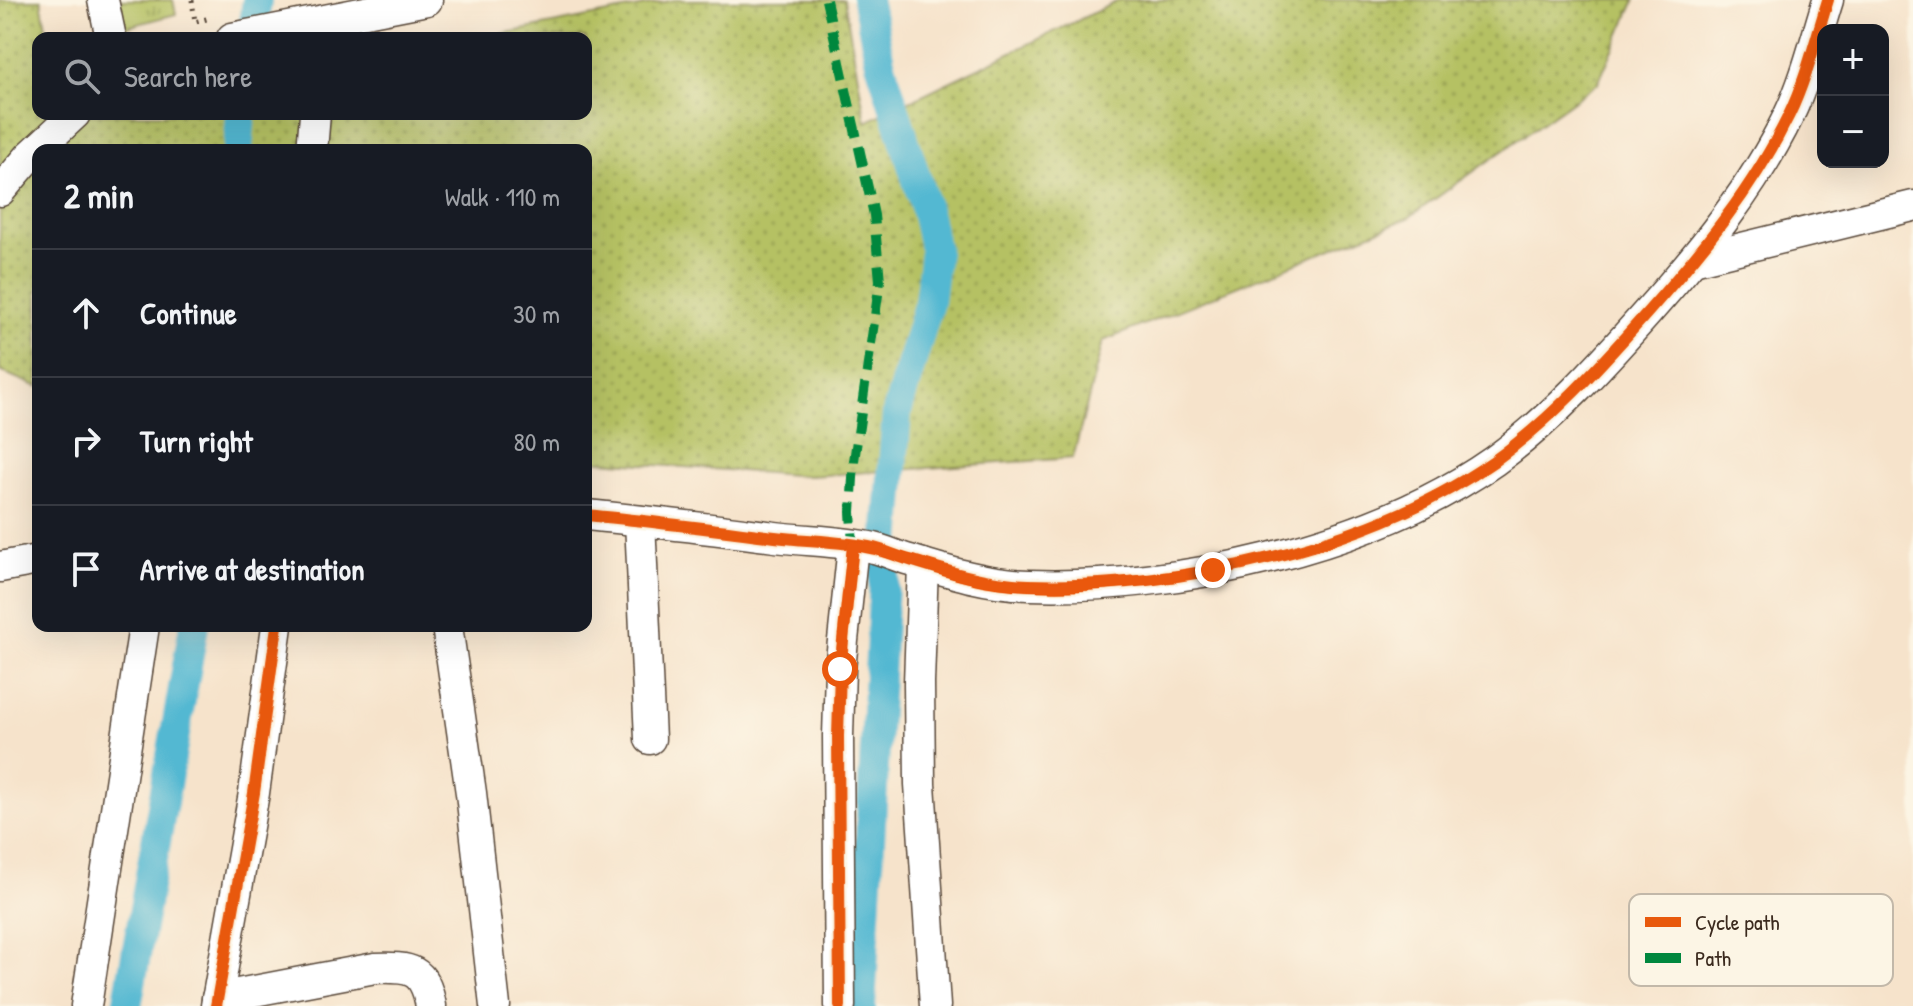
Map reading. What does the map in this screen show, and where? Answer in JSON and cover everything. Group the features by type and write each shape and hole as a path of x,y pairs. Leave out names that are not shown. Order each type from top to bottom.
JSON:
{"street":[{"path":"103,0 110,32"},
{"path":"225,27 311,27 427,0"},
{"path":"592,516 864,547 977,580 1083,587 1213,570 1312,545 1370,525 1453,486 1491,463 1529,434 1594,372 1693,260 1751,182 1790,113 1828,0"},
{"path":"43,144 69,120"},
{"path":"312,144 314,120"},
{"path":"0,191 32,154"},
{"path":"1693,260 1913,206"},
{"path":"640,521 650,739"},
{"path":"840,1006 839,709 846,599 864,547"},
{"path":"0,567 32,561"},
{"path":"915,562 920,784 935,1006"},
{"path":"86,1006 143,632"},
{"path":"276,632 254,793 216,1002 375,968 398,967 415,971 424,980 431,1006"},
{"path":"448,632 471,793 495,1006"}],"path":[{"path":"192,0 195,22 225,27"}],"green space":[{"path":"0,0 41,0 47,32 32,32 32,120 592,120 592,32 512,32 675,0 844,0 866,122 1120,0 1635,0 1598,83 1408,218 1103,341 1073,458 810,476 592,460 592,144 32,144 32,384 0,371"},
{"path":"91,0 173,0 176,14 120,29"}],"waterway":[{"path":"253,32 257,0"},
{"path":"861,1006 884,583 897,412 929,302 935,251 924,203 880,62 867,0"},
{"path":"238,144 240,120"},
{"path":"127,1006 193,632"}],"marked path":[{"path":"826,0 874,215 880,281 854,461 853,546"}],"cycle path":[{"path":"592,516 837,542 878,549 969,577 1029,585 1087,585 1209,571 1271,558 1390,518 1445,492 1515,445 1593,372 1687,267 1725,219 1775,142 1801,88 1828,0"},
{"path":"840,1006 838,736 840,669 853,546"},
{"path":"216,1006 254,793 276,632"}],"route":[{"path":"840,669 853,546 874,548 977,580 1023,585 1083,587 1213,570"}]}
